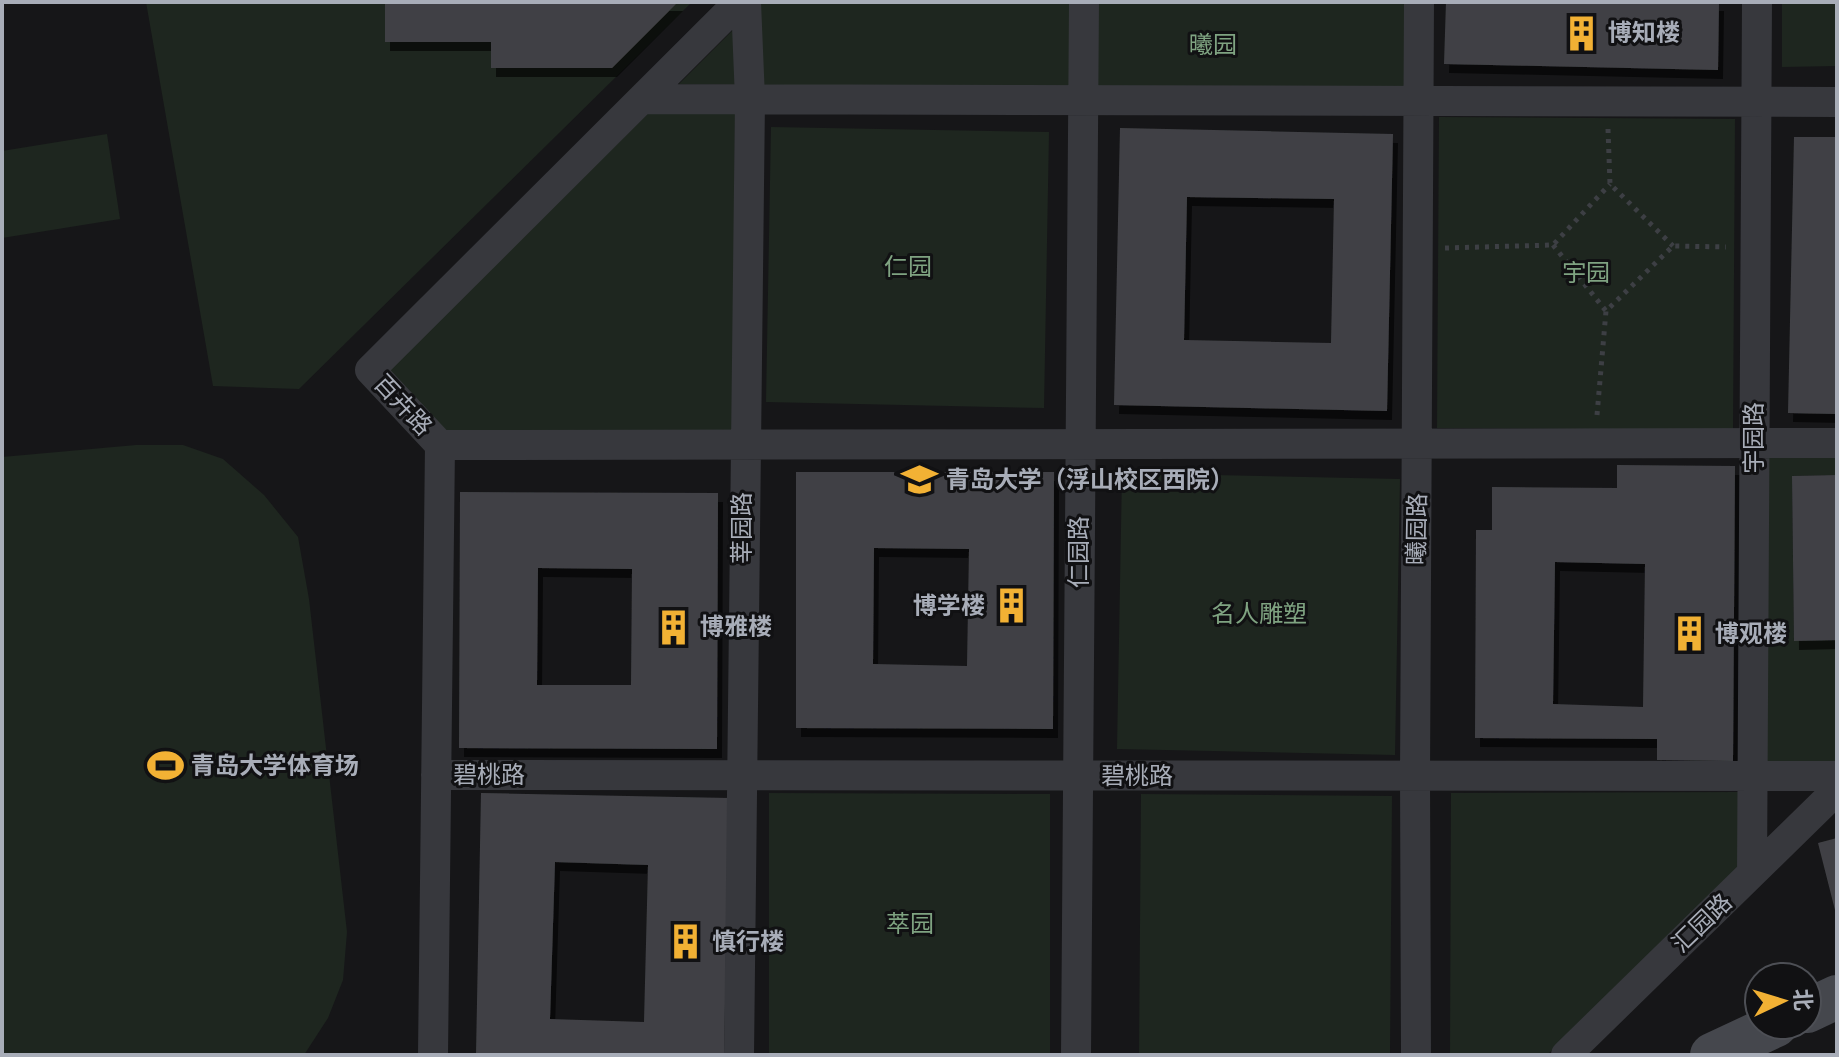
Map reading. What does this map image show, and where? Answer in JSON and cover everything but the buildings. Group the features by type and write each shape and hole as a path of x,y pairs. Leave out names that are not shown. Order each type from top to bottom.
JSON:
{"street":[{"name":"百卉路","path":"433,1055 440,445 370,370 739,2"},
{"path":"739,1055 746,2"},
{"name":"仁园路","path":"1076,1055 1084,2"},
{"name":"曦园路","path":"1416,1055 1419,2"},
{"name":"宇园路","path":"1752,873 1757,2"},
{"path":"642,99 1837,102"},
{"path":"440,445 1837,443"},
{"name":"碧桃路","path":"436,775 1837,776"},
{"name":"汇园路","path":"1566,1055 1837,790"},
{"path":"1712,1055 1743,1040"}],"path":[{"path":"1606,101 1610,184 1673,246 1755,248"},
{"path":"1418,248 1553,245 1610,184"},
{"path":"1553,245 1606,311"},
{"path":"1594,444 1606,311 1673,246"}],"green space":[{"path":"146,2 692,2 299,389 213,386"},
{"name":"曦园","path":"761,2 1408,2 1408,91 679,84"},
{"path":"1782,2 1837,2 1837,66 1782,67"},
{"path":"648,113 735,114 733,437 444,434 380,367"},
{"name":"宇园","path":"1439,117 1735,119 1733,430 1437,428"},
{"name":"仁园","path":"771,127 1049,132 1044,408 766,402"},
{"path":"107,134 120,219 2,238 2,151"},
{"name":"青岛大学体育场","path":"136,445 183,445 223,459 264,495 298,537 309,599 347,932 343,980 328,1018 304,1055 2,1055 2,457"},
{"path":"1765,454 1837,454 1837,475 1792,476 1794,640 1837,640 1837,765 1762,765"},
{"name":"名人雕塑","path":"1122,473 1400,479 1395,755 1117,749"},
{"path":"1738,792 1740,866 1547,1055 1450,1055 1451,793"},
{"name":"萃园","path":"769,793 1050,794 1050,1055 769,1055"},
{"path":"1141,794 1392,796 1390,1055 1139,1055"}],"place":[{"name":"博知楼","path":"1582,33"},
{"name":"青岛大学（浮山校区西院）","path":"920,480"},
{"name":"博学楼","path":"1011,606"},
{"name":"博雅楼","path":"674,627"},
{"name":"博观楼","path":"1689,634"},
{"name":"青岛大学体育场","path":"165,766"},
{"name":"慎行楼","path":"686,942"}]}
